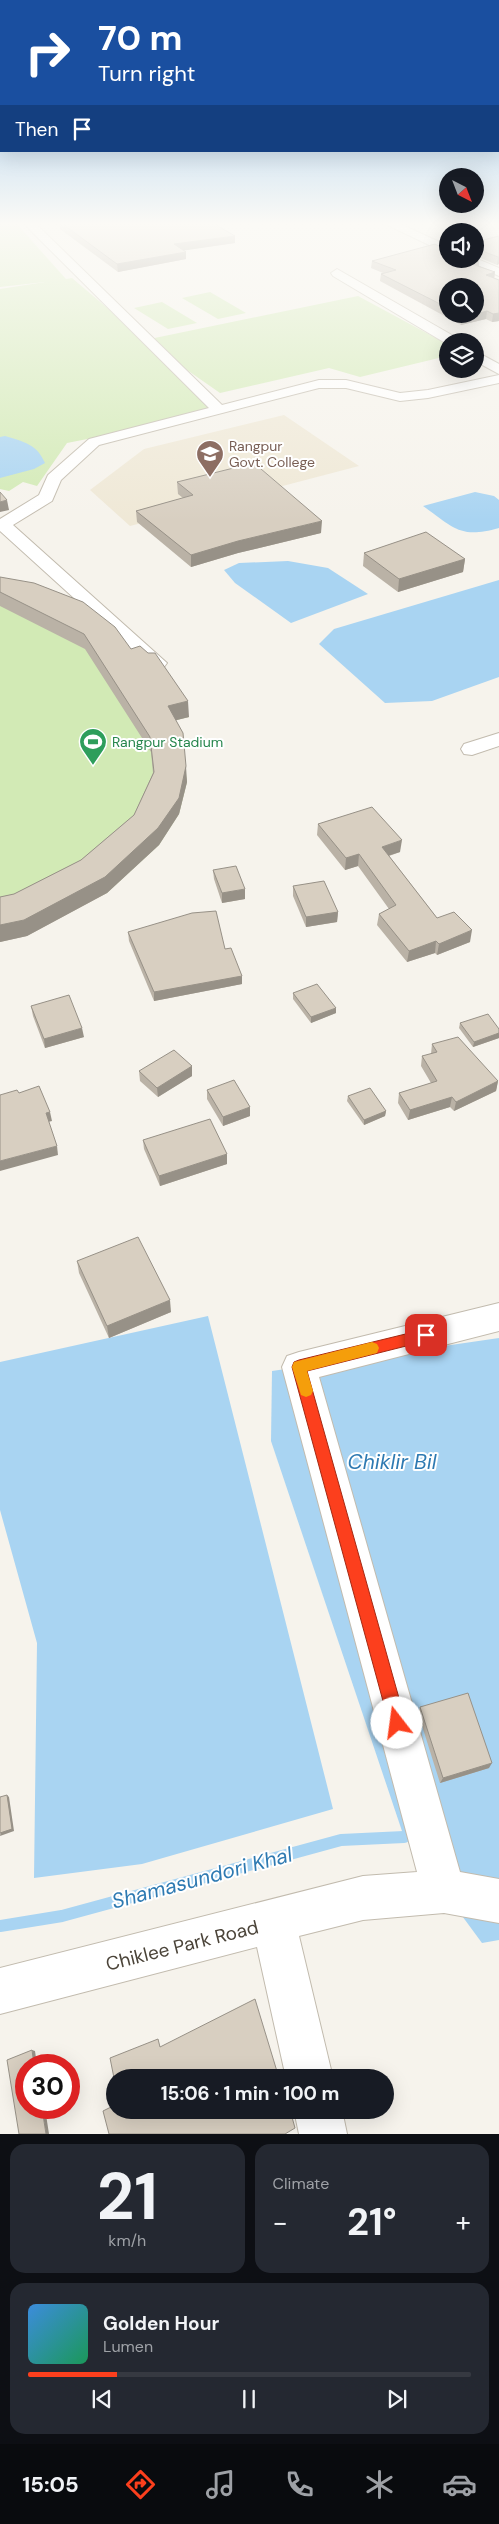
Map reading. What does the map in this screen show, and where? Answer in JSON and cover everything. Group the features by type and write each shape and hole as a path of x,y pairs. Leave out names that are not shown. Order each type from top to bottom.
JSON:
{"street":[{"path":"129,322 220,411"},
{"path":"419,322 439,333"},
{"path":"484,361 499,370"},
{"path":"158,663 2,526 46,498 54,478 94,442 319,384 346,384 400,397 428,394 499,379"},
{"path":"472,749 499,739"},
{"path":"444,1892 299,1367 499,1317"},
{"name":"Chiklee Park Road","path":"0,1991 363,1898 444,1892 499,1901"},
{"path":"273,1922 308,2069"},
{"path":"320,2119 324,2134"}],"shaded area":[{"name":"Rangpur Govt. College","path":"284,415 359,466 130,526 90,490 144,449"}],"green space":[{"path":"0,322 123,322 145,340 234,322 405,322 439,340 439,358 360,377 329,368 220,393 157,349 229,411 67,443 37,486 23,482 9,491 0,489"},
{"path":"156,322 197,323 168,329"},
{"name":"Rangpur Stadium","path":"0,591 150,660 189,717 169,722 183,749 187,782 179,814 159,845 107,893 0,942"}],"water":[{"path":"5,436 24,442 34,448 45,463 34,469 0,478 0,437"},
{"path":"475,492 494,496 499,500 499,528 466,532 450,526 423,506"},
{"path":"288,561 328,568 368,594 291,623 235,583 224,570 239,563"},
{"path":"499,580 499,677 432,701 385,703 319,644 334,629"},
{"path":"208,1316 333,1809 142,1864 34,1878 37,1643 0,1510 0,1362"},
{"name":"Chiklir Bil","path":"499,1338 499,1940 482,1943 404,1837 271,1441 272,1371"}],"building":[{"path":"254,463 322,521 238,541 191,555 136,511 193,495 177,482"},
{"path":"0,492 7,500 0,502"},
{"path":"426,532 465,559 399,579 364,553"},
{"path":"0,577 34,583 83,602 115,627 131,649 140,646 148,653 155,653 188,701 168,706 183,733 186,766 179,798 158,828 105,877 24,920 0,925 0,897 14,894 81,860 134,815 154,772 150,737 84,634 0,592"},
{"path":"372,807 402,840 382,847 437,918 454,912 472,930 439,944 436,941 409,951 379,914 396,905 359,854 346,858 318,824"},
{"path":"236,866 245,889 222,893 213,870"},
{"path":"324,881 338,912 306,917 293,886"},
{"path":"216,911 225,949 231,948 242,976 154,992 128,932 192,913"},
{"path":"317,984 336,1008 311,1017 293,993"},
{"path":"69,995 82,1028 44,1039 31,1006"},
{"path":"488,1014 499,1029 499,1033 474,1042 460,1023"},
{"path":"458,1037 498,1081 456,1102 452,1097 410,1110 399,1093 437,1081 422,1056 437,1052 432,1044"},
{"path":"174,1050 192,1066 157,1088 139,1071"},
{"path":"234,1080 250,1107 223,1117 207,1090"},
{"path":"39,1086 50,1112 46,1113 57,1146 0,1161 0,1095 17,1090 19,1093"},
{"path":"370,1088 386,1111 364,1120 348,1096"},
{"path":"210,1119 227,1154 159,1176 143,1140"},
{"path":"138,1237 170,1300 107,1326 77,1261"},
{"path":"468,1693 492,1763 443,1778 420,1707"},
{"path":"7,1795 12,1829 0,1833 0,1797"},
{"path":"255,1999 276,2069 112,2069 110,2058 158,2039 160,2047"},
{"path":"32,2050 33,2054 22,2054"},
{"path":"15,2057 15,2109 7,2060"},
{"path":"106,2110 106,2119 292,2119 295,2128 285,2134 109,2134 103,2111"},
{"path":"17,2119 44,2119 46,2134 19,2134"}],"waterway":[{"name":"Shamasundori Khal","path":"0,1926 62,1916 341,1840 404,1837"}],"slow traffic":[{"path":"306,1391 299,1367 372,1348"}],"place":[{"name":"Rangpur Govt. College","path":"210,478"},
{"name":"Rangpur Stadium","path":"93,766"}],"route":[{"path":"397,1723 299,1367 426,1335"}]}
